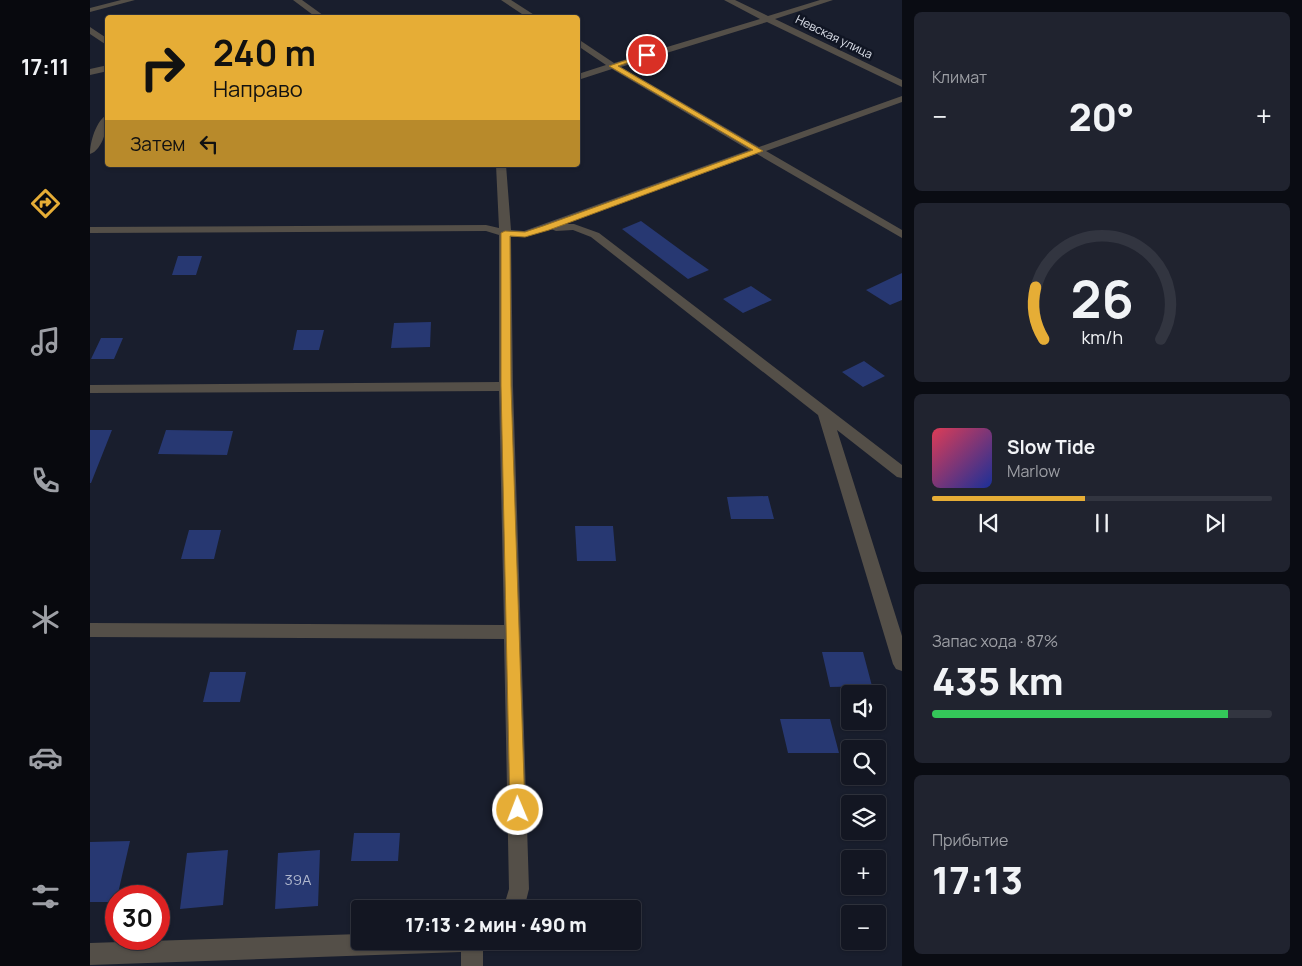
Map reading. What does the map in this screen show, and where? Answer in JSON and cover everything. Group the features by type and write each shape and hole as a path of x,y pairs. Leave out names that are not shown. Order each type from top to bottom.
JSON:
{"street":[{"path":"90,10 131,0"},
{"path":"298,0 319,15"},
{"path":"505,0 530,15"},
{"name":"Невская улица","path":"728,0 902,84"},
{"path":"580,76 829,0"},
{"path":"90,30 105,41"},
{"path":"580,43 613,66 902,235"},
{"path":"90,72 105,69"},
{"path":"90,230 486,228 505,233 525,234 902,99"},
{"path":"90,151 105,123"},
{"path":"501,167 505,233 506,386 514,632 519,889 516,900"},
{"path":"546,228 574,227 595,235 902,473"},
{"path":"90,389 506,386"},
{"path":"826,414 902,664"},
{"path":"90,630 514,632"},
{"path":"90,954 351,946"},
{"path":"472,966 473,950"}],"building":[{"path":"641,221 709,270 688,279 622,229"},
{"path":"178,256 202,256 196,275 172,275"},
{"path":"902,273 902,300 890,305 866,290"},
{"path":"751,286 772,300 743,313 723,299"},
{"path":"431,322 430,347 391,348 394,323"},
{"path":"297,330 324,330 319,350 293,350"},
{"path":"101,338 123,338 114,359 91,359"},
{"path":"864,361 885,376 863,387 842,372"},
{"path":"90,430 112,430 91,483 90,483"},
{"path":"166,430 233,431 227,455 158,454"},
{"path":"768,496 774,519 731,519 727,497"},
{"path":"575,526 613,526 616,561 577,561"},
{"path":"189,530 221,530 214,559 181,559"},
{"path":"822,652 863,652 872,685 830,687"},
{"path":"210,672 246,672 240,702 203,702"},
{"path":"780,719 830,719 839,753 788,753"},
{"path":"354,833 400,833 398,861 351,861"},
{"path":"130,841 120,885 105,885 105,902 90,902 90,842"},
{"path":"228,850 223,905 180,909 187,853"},
{"path":"320,850 318,906 275,909 278,853"}],"route":[{"path":"518,810 506,386 505,233 525,234 546,228 759,151 613,66 647,55"}]}
